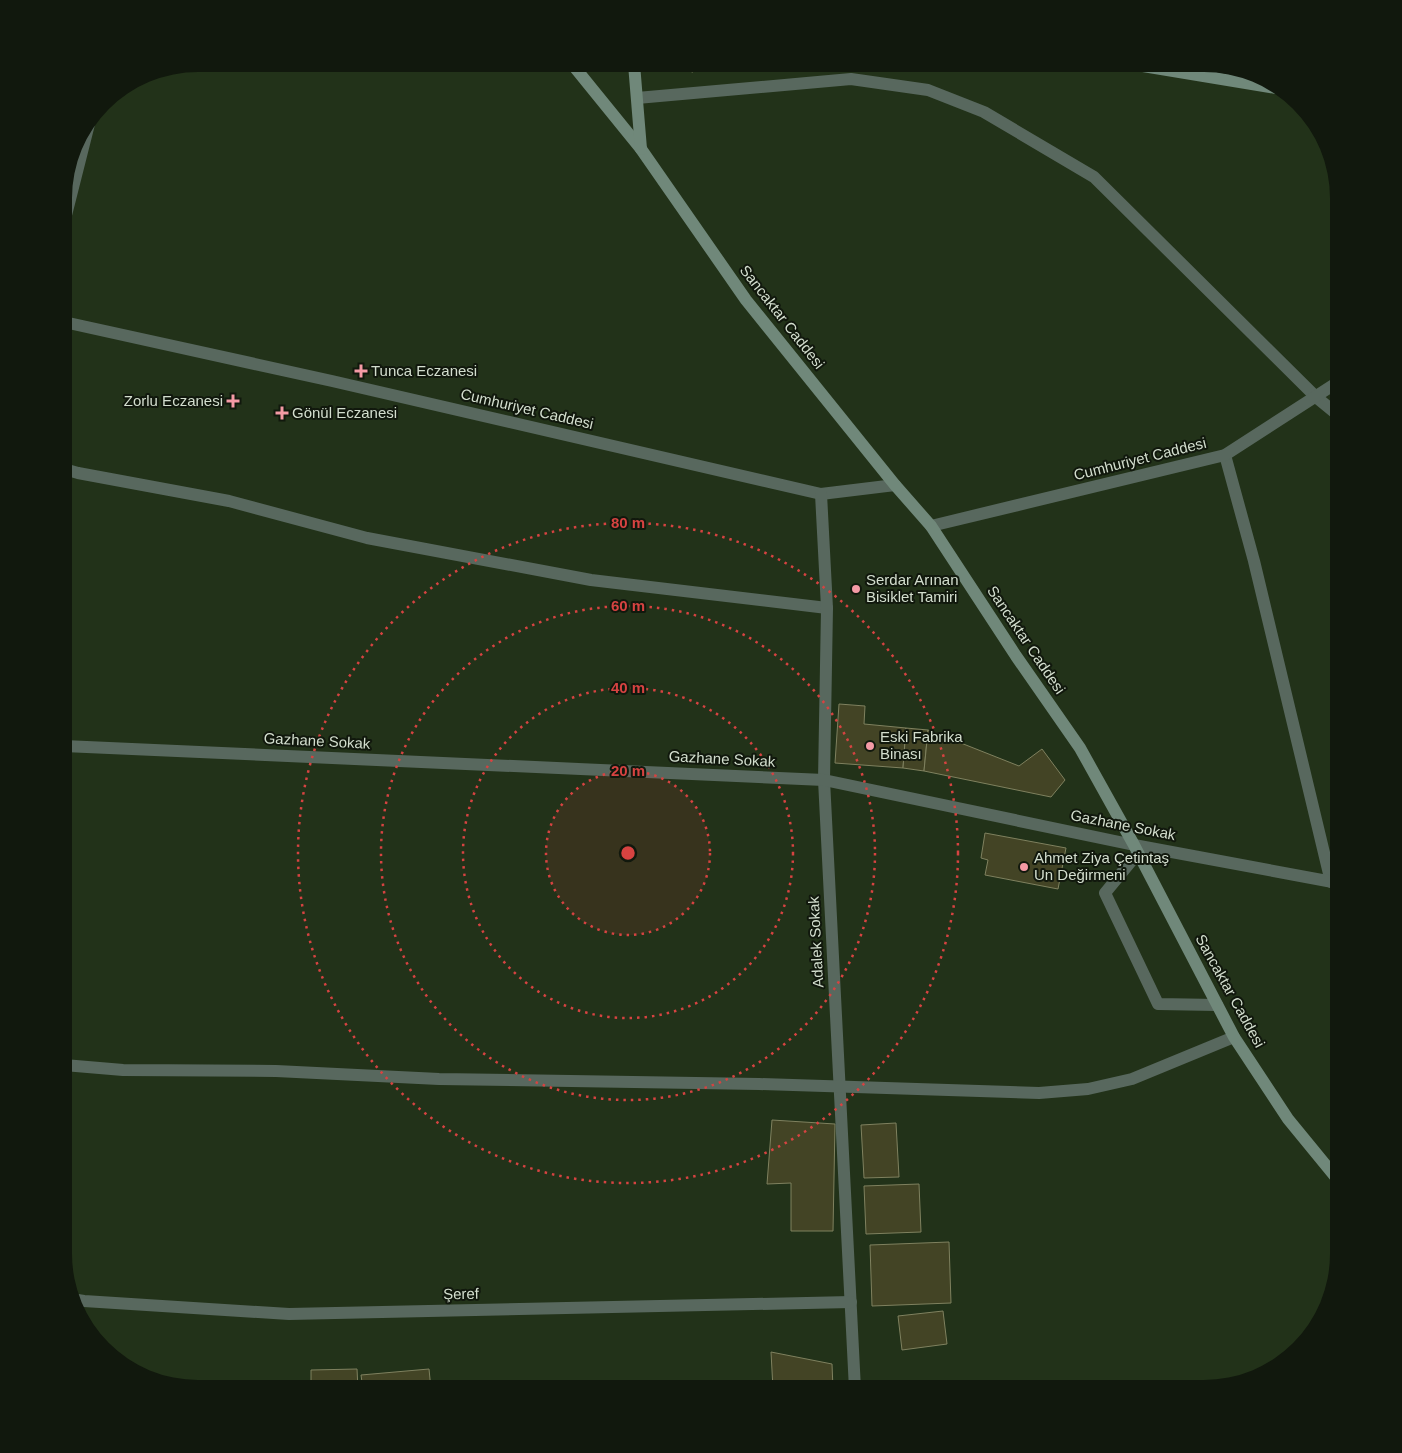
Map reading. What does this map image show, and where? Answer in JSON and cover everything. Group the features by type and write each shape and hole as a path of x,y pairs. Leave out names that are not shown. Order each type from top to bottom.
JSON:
{"main road":[{"name":"Sancaktar Caddesi","path":"579,73 640,149 746,300 895,485 931,526 1011,648 1080,748 1136,849 1234,1037 1288,1119 1330,1170"},
{"path":"635,73 640,149"},
{"path":"1185,73 1260,85"}],"street":[{"path":"637,98 851,79 928,90 984,112 1094,177 1316,397 1330,408"},
{"path":"74,185 83,148"},
{"name":"Cumhuriyet Caddesi","path":"73,324 332,381 821,494 895,485"},
{"name":"Cumhuriyet Caddesi","path":"931,526 1225,455 1330,387"},
{"path":"1225,455 1254,561 1330,862"},
{"path":"73,471 229,501 367,538 581,578 827,608"},
{"name":"Adalek Sokak","path":"821,494 827,608 824,780 855,1380"},
{"name":"Gazhane Sokak","path":"72,746 824,780 1136,849 1330,881"},
{"path":"1136,849 1105,893 1158,1004 1217,1005"},
{"path":"72,1066 123,1070 276,1071 439,1079 759,1084 1039,1093 1088,1089 1132,1079 1234,1037"},
{"name":"Şeref","path":"81,1301 289,1314 851,1302"}],"building":[{"name":"Eski Fabrika Binası","path":"839,704 865,706 864,724 906,728 903,768 835,763"},
{"path":"906,728 928,730 924,771 903,768"},
{"path":"928,730 1019,766 1042,749 1065,780 1051,797 924,771"},
{"name":"Ahmet Ziya Çetintaş Un Değirmeni","path":"985,833 1066,848 1058,889 985,875 988,860 981,858"},
{"path":"772,1120 835,1124 833,1231 791,1231 791,1183 767,1184"},
{"path":"896,1123 899,1177 864,1178 861,1125"},
{"path":"919,1184 921,1232 866,1234 864,1186"},
{"path":"949,1242 951,1303 872,1306 870,1245"},
{"path":"943,1311 947,1344 902,1350 898,1316"},
{"path":"771,1352 832,1364 833,1380 773,1380"},
{"path":"357,1369 358,1380 311,1380 311,1370"},
{"path":"429,1369 430,1380 362,1380 361,1375"}],"place":[{"name":"Tunca Eczanesi","path":"361,371"},
{"name":"Zorlu Eczanesi","path":"233,401"},
{"name":"Gönül Eczanesi","path":"282,413"},
{"name":"Serdar Arınan Bisiklet Tamiri","path":"856,589"},
{"name":"Eski Fabrika Binası","path":"870,746"},
{"name":"Ahmet Ziya Çetintaş Un Değirmeni","path":"1024,867"}]}
